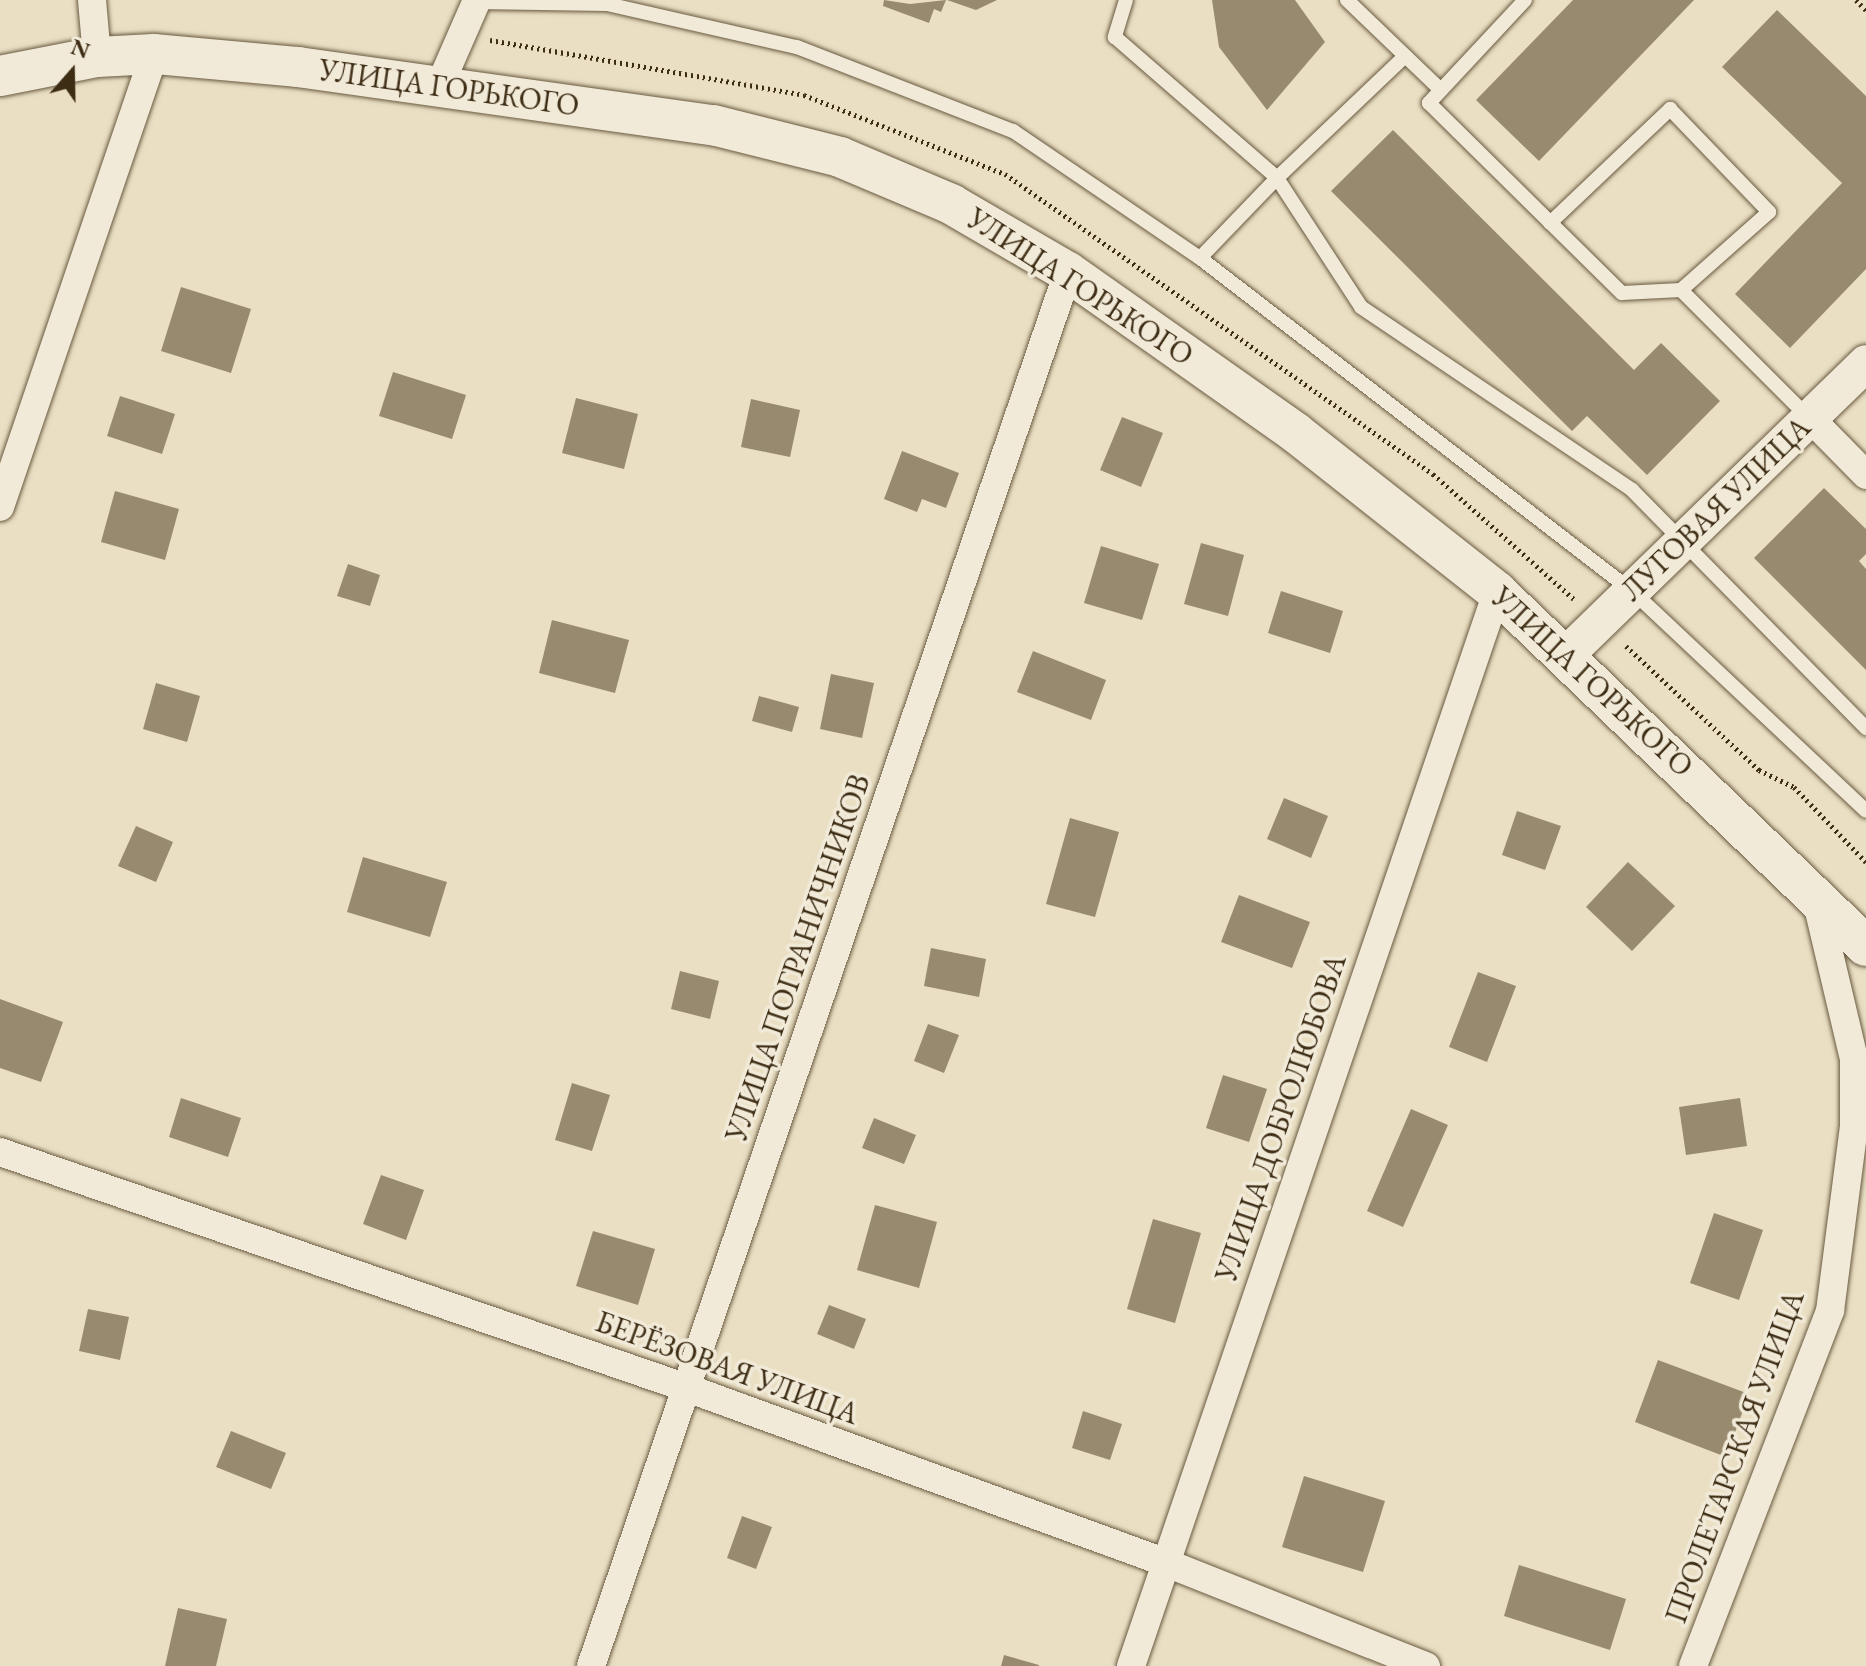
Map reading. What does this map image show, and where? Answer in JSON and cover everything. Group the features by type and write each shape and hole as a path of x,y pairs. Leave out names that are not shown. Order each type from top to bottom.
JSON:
{"main road":[{"name":"УЛИЦА ГОРЬКОГО","path":"0,76 97,57 154,54 439,87 713,125 840,157 951,204 1068,272 1296,433 1497,592 1567,654 1866,946"}],"street":[{"path":"92,0 97,57"},
{"path":"439,87 477,1"},
{"path":"0,507 154,54"},
{"name":"УЛИЦА ПОГРАНИЧНИКОВ","path":"591,1666 1068,272"},
{"name":"ЛУГОВАЯ УЛИЦА","path":"1567,654 1866,363"},
{"path":"1810,418 1866,475"},
{"name":"УЛИЦА ДОБРОЛЮБОВА","path":"1131,1666 1497,592"},
{"name":"ПРОЛЕТАРСКАЯ УЛИЦА","path":"1693,1666 1830,1311 1854,1126 1854,1059 1815,893"},
{"name":"БЕРЁЗОВАЯ УЛИЦА","path":"0,1152 687,1388 1164,1562 1426,1666"}],"lane":[{"path":"1126,0 1115,37 1277,178 1361,307 1632,490 1866,728"},
{"path":"1347,0 1403,58 1441,90"},
{"path":"1525,0 1429,103 1550,223 1622,293 1681,290 1769,212 1670,109 1550,223"},
{"path":"477,1 607,4 797,47 1013,131 1200,258 1632,591 1866,811"},
{"path":"1200,258 1277,178 1403,58"},
{"path":"1681,290 1810,418"}],"path":[{"path":"1856,0 1866,10"},
{"path":"457,46 490,40 804,95 1005,174 1433,474 1600,622 1759,770 1794,787 1866,862"}],"building":[{"path":"884,0 910,4 946,0 941,12 934,9 929,23 883,6"},
{"path":"947,0 997,0 976,10"},
{"path":"1212,0 1295,0 1325,42 1267,110 1219,47"},
{"path":"1573,0 1694,0 1539,161 1476,100"},
{"path":"1777,10 1866,96 1866,269 1790,348 1735,294 1842,183 1722,67"},
{"path":"1393,130 1634,370 1661,343 1720,401 1647,475 1587,416 1572,431 1331,191"},
{"path":"181,287 251,309 231,373 161,351"},
{"path":"393,372 466,395 452,439 379,416"},
{"path":"120,396 175,414 162,454 107,436"},
{"path":"576,398 638,414 624,469 562,453"},
{"path":"751,399 800,410 790,457 741,447"},
{"path":"1122,417 1163,433 1141,487 1100,470"},
{"path":"902,451 959,473 946,508 922,499 917,512 884,499"},
{"path":"1824,488 1866,529 1866,554 1859,561 1866,569 1866,670 1754,558"},
{"path":"115,491 179,509 165,560 101,542"},
{"path":"1201,543 1244,555 1228,616 1184,604"},
{"path":"1101,546 1159,564 1142,620 1084,603"},
{"path":"348,564 380,575 370,606 337,596"},
{"path":"1281,591 1343,611 1330,653 1268,633"},
{"path":"552,620 629,640 615,693 539,673"},
{"path":"1033,651 1106,680 1091,720 1017,692"},
{"path":"831,674 874,683 862,738 820,729"},
{"path":"156,683 200,696 187,742 143,729"},
{"path":"759,696 799,707 792,732 752,721"},
{"path":"1284,798 1328,816 1311,858 1267,839"},
{"path":"1517,811 1561,826 1545,870 1502,855"},
{"path":"1070,818 1119,832 1095,917 1046,904"},
{"path":"136,826 173,842 156,882 118,866"},
{"path":"363,857 447,882 430,937 347,912"},
{"path":"1628,862 1675,906 1632,951 1586,907"},
{"path":"1239,895 1310,922 1292,968 1221,942"},
{"path":"931,948 986,959 979,997 924,986"},
{"path":"680,971 719,981 710,1019 671,1009"},
{"path":"1478,972 1516,986 1487,1062 1449,1047"},
{"path":"0,999 63,1022 41,1082 0,1068"},
{"path":"928,1024 959,1035 944,1073 914,1061"},
{"path":"1223,1075 1267,1089 1249,1142 1206,1128"},
{"path":"572,1083 610,1095 592,1151 555,1140"},
{"path":"181,1098 241,1118 228,1157 169,1137"},
{"path":"1740,1098 1747,1146 1686,1155 1679,1107"},
{"path":"1411,1109 1448,1125 1403,1227 1367,1211"},
{"path":"874,1118 916,1135 904,1164 862,1148"},
{"path":"381,1175 424,1190 406,1240 363,1224"},
{"path":"875,1205 937,1222 919,1288 857,1270"},
{"path":"1714,1213 1763,1230 1739,1300 1690,1283"},
{"path":"1153,1219 1201,1233 1175,1323 1127,1309"},
{"path":"593,1231 655,1249 638,1305 576,1286"},
{"path":"829,1305 866,1319 854,1349 817,1334"},
{"path":"88,1309 129,1317 120,1360 79,1351"},
{"path":"1658,1360 1749,1394 1726,1457 1635,1422"},
{"path":"1083,1411 1122,1424 1110,1460 1072,1448"},
{"path":"231,1431 286,1453 271,1489 216,1467"},
{"path":"1304,1476 1385,1501 1363,1572 1282,1547"},
{"path":"742,1516 772,1527 756,1569 727,1558"},
{"path":"1519,1565 1626,1599 1610,1650 1504,1616"},
{"path":"178,1608 227,1619 216,1666 165,1666"},
{"path":"1004,1655 1039,1665 1039,1666 1001,1666"}]}
